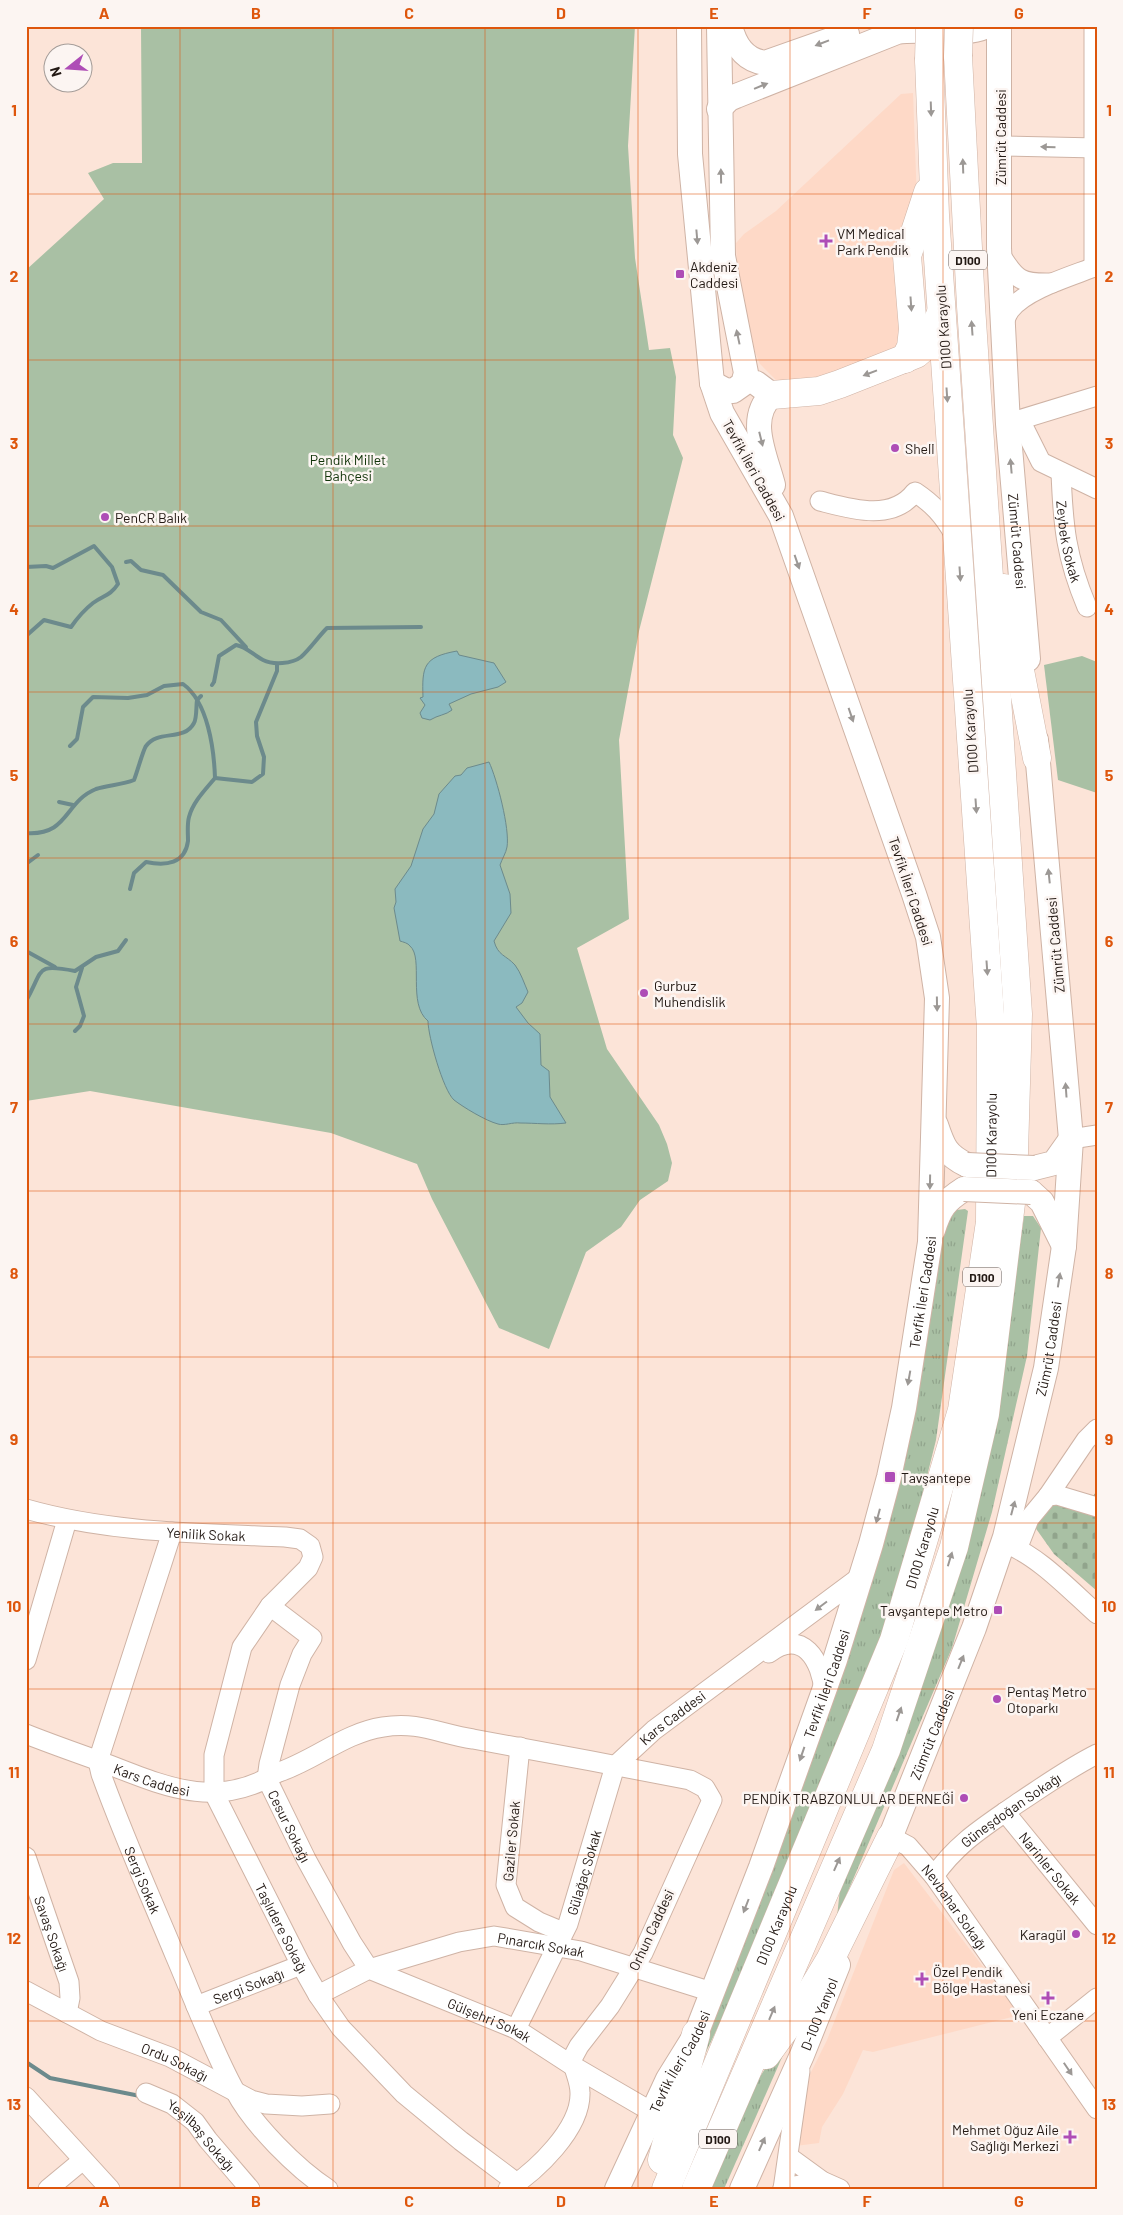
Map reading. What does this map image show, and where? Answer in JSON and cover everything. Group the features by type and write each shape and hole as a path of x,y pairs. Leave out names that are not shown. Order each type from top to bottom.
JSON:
{"highway":[{"name":"D100 Karayolu","path":"666,2189 894,1640 962,1410 990,1222 991,1029 942,311 929,60 930,26"},
{"name":"D100 Karayolu","path":"696,2189 886,1750 954,1547 985,1414 1013,1187 1018,1014 980,464 958,56 982,27"},
{"path":"905,359 912,347 913,329 908,256 934,176"},
{"path":"772,396 819,390 840,384 916,354 929,343 942,311"},
{"path":"980,464 1037,758"},
{"path":"740,2090 806,2000 830,1960 891,1837"},
{"path":"655,2189 696,2034"}],"main road":[{"path":"672,26 690,154"},
{"name":"Tevfik İleri Caddesi","path":"618,2189 668,2079 696,2034 792,1784 824,1692 889,1477 904,1408 930,1242 937,998 928,937 781,516 722,413 712,383 690,154 689,26"},
{"path":"712,383 725,390 733,391 746,379 724,264 718,26"},
{"path":"730,26 741,50 754,61 765,63 867,26"},
{"path":"719,108 729,99 736,96 897,32 911,30 974,32 982,27"},
{"name":"Zümrüt Caddesi","path":"891,1837 974,1628 1011,1545 1046,1368 1064,1246 1070,1187 1071,1139 1037,758 1014,422 1003,324 1000,254 999,56 993,42 982,27"},
{"path":"744,364 757,384 772,396 760,410 759,432 781,516"},
{"path":"934,1116 943,1147 955,1160 967,1165 1034,1168 1054,1163 1071,1139"},
{"path":"930,1242 939,1212 948,1200 964,1189 1031,1192 1042,1202 1064,1246"},
{"name":"D-100 Yanyol","path":"742,2189 802,2055 891,1837"},
{"path":"628,2189 696,2034"}],"street":[{"path":"1003,324 1010,310 1017,303 1053,283 1096,267 1094,26"},
{"path":"1000,146 1095,148"},
{"path":"1000,254 1011,271 1028,283 1053,283"},
{"path":"1097,396 1014,422 1041,462 1097,489"},
{"name":"Zeybek Sokak","path":"1061,472 1065,540 1073,574 1087,607"},
{"path":"820,501 866,512 885,510 902,504 909,500 915,492 933,504 943,514 957,539"},
{"path":"1071,1139 1097,1135"},
{"path":"1097,1429 1086,1440 1048,1496 1011,1545 1097,1614"},
{"path":"1048,1496 1058,1495 1097,1507"},
{"name":"Yenilik Sokak","path":"26,1509 67,1520 172,1532 285,1537 300,1540 310,1546 313,1557 308,1568 270,1606"},
{"path":"26,1660 67,1520"},
{"path":"98,1761 172,1532"},
{"name":"Kars Caddesi","path":"638,1746 654,1730 860,1576"},
{"name":"Cesur Sokağı","path":"270,1606 312,1638 302,1654 290,1686 269,1764 306,1859 352,1943 369,1969"},
{"name":"Taşlıdere Sokağı","path":"270,1606 242,1647 214,1755 214,1793 301,1965 318,1995 341,2028 392,2083 512,2186"},
{"name":"Kars Caddesi","path":"638,1746 660,1735 778,1646 787,1643 803,1647 812,1655 821,1672 824,1692"},
{"name":"Kars Caddesi","path":"26,1734 153,1781 191,1792 214,1793 248,1787 273,1776 289,1763 345,1732 381,1721 408,1719 430,1722 473,1733 490,1741 615,1766"},
{"path":"615,1766 638,1746"},
{"name":"Gaziler Sokak","path":"520,1747 506,1885 515,1907 539,1922 559,1940"},
{"name":"Güneşdoğan Sokağı","path":"934,1876 948,1856 971,1835 1060,1774 1097,1754"},
{"name":"Sergi Sokak","path":"98,1761 100,1774 110,1800 196,2006 234,2091 254,2118 295,2163 328,2189"},
{"name":"Gülağaç Sokak","path":"516,2030 568,1924 615,1766"},
{"name":"Orhun Caddesi","path":"573,2066 572,2059 579,2046 600,2021 634,1968 712,1800 705,1788 690,1780 615,1766"},
{"name":"Narinler Sokak","path":"1005,1812 1097,1925"},
{"name":"Nevbahar Sokağı","path":"891,1837 908,1846 934,1876 1097,2109"},
{"name":"Savaş Sokağı","path":"26,1857 69,1982 71,1991 67,2012"},
{"name":"Pınarcık Sokak","path":"369,1969 478,1938 506,1937 559,1940 581,1951 712,1992"},
{"name":"Sergi Sokağı","path":"196,2006 301,1965"},
{"path":"318,1995 369,1969"},
{"name":"Gülşehri Sokak","path":"369,1969 516,2030 652,2112"},
{"name":"Ordu Sokağı","path":"26,1991 102,2031 170,2057 251,2100 266,2104 302,2106 330,2104"},
{"path":"1047,2038 1097,1998"},
{"path":"802,2055 789,2157 783,2188 822,2181"},
{"path":"512,2186 535,2169 575,2117 580,2092 573,2066"},
{"name":"Yeşilbaş Sokağı","path":"146,2093 172,2104 195,2122 250,2189"},
{"path":"26,2097 110,2189"},
{"path":"789,2157 822,2181 840,2189"},
{"path":"48,2189 83,2160"}],"shaded area":[{"name":"VM Medical Park Pendik","path":"913,93 922,337 839,376 777,381 760,364 752,345 737,269 736,243 744,234 776,211 901,94"},
{"name":"Özel Pendik Bölge Hastanesi","path":"904,1863 1020,2015 873,2052 863,2050 843,2094 822,2127 819,2143 795,2146 808,2078 827,2040 894,1870"}],"green space":[{"name":"Pendik Millet Bahçesi","path":"141,26 635,26 628,146 635,258 649,350 670,348 676,377 673,435 683,458 639,631 619,740 629,919 577,948 607,1049 659,1125 672,1163 668,1181 640,1200 621,1227 586,1252 549,1349 499,1328 432,1199 417,1164 331,1133 90,1091 26,1101 26,270 104,199 88,173 113,163 142,163"},
{"path":"1082,656 1097,662 1097,793 1058,780 1044,665"},
{"path":"965,1209 968,1211 936,1440 905,1565 869,1674 745,1970 688,2090 840,1668 898,1491 909,1432 938,1231 948,1211"},
{"path":"1024,1216 1033,1216 1041,1228 1027,1356 992,1512 952,1648 837,1917 841,1879 998,1400"},
{"path":"1097,1490 1097,1591 1054,1554 1032,1523 1049,1504 1094,1495"},
{"path":"802,2012 724,2189 702,2189 735,2115"}],"water":[{"path":"457,651 459,655 494,663 506,682 498,687 471,694 449,704 452,710 447,713 430,720 422,718 420,713 425,705 420,698 423,697 423,678 427,665 437,656"},
{"path":"489,762 499,792 507,829 507,847 500,865 510,894 511,913 494,941 500,953 517,968 528,992 522,1003 516,1007 528,1023 540,1034 541,1065 549,1071 550,1097 566,1123 500,1124 481,1117 454,1100 445,1086 433,1050 428,1021 418,1004 414,952 408,944 400,941 394,908 396,902 395,889 411,866 423,829 434,814 439,794 455,776 461,775 467,768"}],"waterway":[{"path":"26,567 46,566 53,568 94,546 112,567 118,584 109,593 87,608 71,627 44,620 26,636"},
{"path":"126,562 131,561 141,570 163,575 201,612 221,620 246,647"},
{"path":"212,685 219,656 236,645 247,649 263,660 272,663 282,663 301,657 327,628 421,627"},
{"path":"215,778 252,782 263,774 264,757 257,736 256,722 277,671 277,664"},
{"path":"70,746 77,739 83,707 93,697 128,698 147,695 164,686 183,684 192,692 204,714 211,740 215,778 193,806 188,823 186,849 183,855 173,862 161,864 146,862 134,873 130,889"},
{"path":"26,833 40,833 59,824 78,802 96,789 134,780 143,752 151,741 190,729 195,721 197,700 201,696"},
{"path":"59,802 73,805"},
{"path":"26,864 38,855"},
{"path":"26,1001 42,971 53,968 75,971 96,957 118,951 126,940"},
{"path":"26,951 55,967"},
{"path":"75,1031 80,1026 84,1016 76,987 82,968"},
{"path":"26,2062 50,2078 140,2096"}],"place":[{"name":"VM Medical Park Pendik","path":"826,241"},
{"name":"Akdeni̇z Caddesi̇","path":"680,274"},
{"name":"Shell","path":"895,448"},
{"name":"PenCR Balık","path":"105,517"},
{"name":"Gurbuz Muhendislik","path":"644,993"},
{"name":"Tavşantepe","path":"890,1477"},
{"name":"Tavşantepe Metro","path":"998,1610"},
{"name":"Pentaş Metro Otoparkı","path":"997,1699"},
{"name":"PENDİK TRABZONLULAR DERNEĞİ","path":"964,1798"},
{"name":"Karagül","path":"1076,1934"},
{"name":"Özel Pendik Bölge Hastanesi","path":"922,1979"},
{"name":"Yeni Eczane","path":"1048,1998"},
{"name":"Mehmet Oğuz Aile Sağlığı Merkezi","path":"1070,2137"}]}
